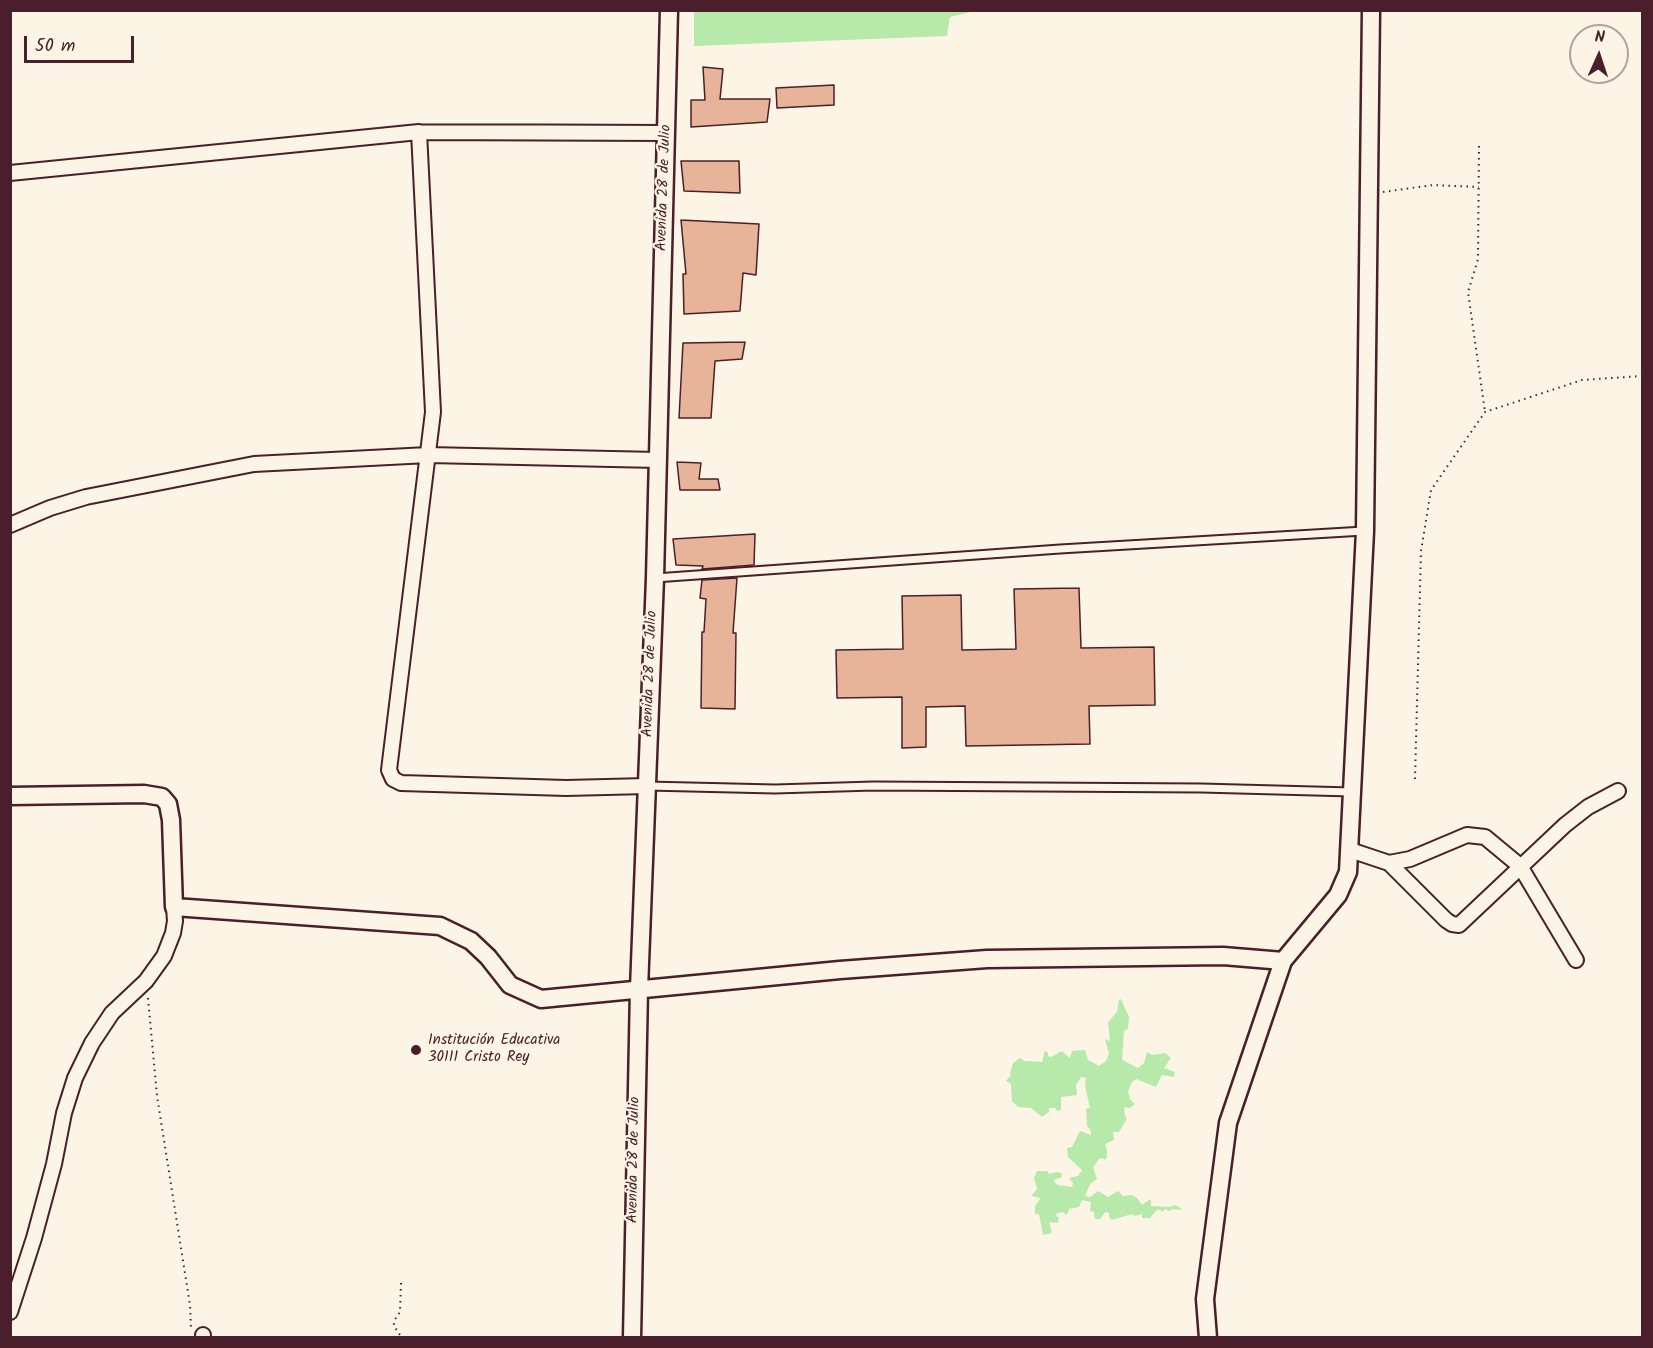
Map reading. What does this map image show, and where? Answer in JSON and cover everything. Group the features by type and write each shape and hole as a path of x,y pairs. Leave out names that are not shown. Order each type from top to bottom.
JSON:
{"street":[{"name":"Avenida 28 de Julio","path":"632,1338 639,989 655,578 669,10"},
{"path":"1208,1338 1205,1299 1228,1124 1283,961 1338,895 1348,872 1365,531 1371,10"},
{"path":"10,172 419,132 667,133"},
{"path":"419,132 433,412 389,770 393,779 401,783 566,788 647,786"},
{"path":"10,525 86,496 254,464 428,455 658,460"},
{"path":"1350,850 1389,863 1446,920 1460,925 1503,886 1520,866 1588,807 1618,791"},
{"path":"10,796 144,794 162,797 168,804 171,820 175,921 164,956 146,981 112,1013 92,1042 75,1078 64,1113 54,1164 34,1238 10,1312"},
{"path":"1389,863 1410,859 1467,835 1485,837 1520,866 1576,960"},
{"path":"174,907 440,926 471,941 488,957 510,985 541,999 840,970 987,959 1223,956 1283,961"}],"lane":[{"path":"655,578 1060,549 1365,531"},
{"path":"647,786 775,789 873,786 1201,788 1352,792"}],"path":[{"path":"1479,146 1478,259 1468,291 1485,412"},
{"path":"1369,194 1432,185 1479,187"},
{"path":"1415,779 1421,551 1431,490 1485,412 1582,380 1642,376"},
{"path":"146,981 157,1096 190,1305 199,1337"},
{"path":"401,1283 400,1312 394,1321 394,1326 402,1338"}],"green space":[{"path":"694,10 975,11 950,17 947,36 694,46"},
{"path":"1121,999 1129,1017 1128,1029 1124,1031 1122,1060 1138,1068 1144,1063 1147,1052 1152,1055 1165,1053 1171,1058 1164,1068 1175,1072 1174,1077 1162,1075 1156,1087 1136,1079 1132,1082 1128,1092 1135,1104 1130,1108 1124,1107 1127,1118 1119,1132 1113,1132 1114,1140 1105,1144 1107,1157 1105,1160 1099,1159 1093,1167 1097,1179 1090,1184 1085,1196 1090,1197 1098,1191 1108,1197 1118,1191 1123,1196 1132,1195 1142,1205 1151,1200 1151,1206 1175,1205 1181,1210 1165,1209 1162,1212 1157,1210 1150,1218 1142,1218 1142,1214 1135,1216 1132,1214 1112,1220 1109,1213 1105,1212 1100,1219 1095,1219 1094,1212 1090,1211 1091,1202 1082,1200 1079,1207 1069,1209 1067,1215 1062,1212 1055,1214 1059,1218 1058,1223 1049,1222 1052,1233 1043,1235 1039,1214 1035,1214 1035,1206 1041,1198 1031,1196 1037,1189 1034,1178 1037,1171 1047,1171 1049,1174 1062,1173 1061,1178 1055,1179 1054,1182 1058,1185 1072,1187 1073,1183 1069,1178 1078,1176 1082,1170 1068,1157 1067,1148 1072,1147 1080,1131 1091,1135 1087,1126 1086,1109 1090,1108 1085,1086 1086,1078 1081,1077 1076,1085 1077,1095 1061,1097 1061,1110 1049,1108 1049,1112 1042,1117 1031,1108 1018,1107 1012,1101 1011,1084 1006,1081 1011,1075 1013,1063 1020,1058 1025,1061 1042,1062 1045,1050 1051,1057 1062,1051 1070,1058 1072,1051 1085,1050 1088,1060 1099,1066 1106,1061 1109,1054 1105,1039 1110,1041 1108,1022 1117,1012"}],"building":[{"path":"703,67 723,69 720,99 770,99 767,122 691,127 691,100 705,100"},
{"path":"834,85 834,105 777,108 776,88"},
{"path":"681,161 739,161 740,193 684,191"},
{"path":"681,220 759,224 756,275 743,273 740,311 684,314 683,274 686,274"},
{"path":"745,342 742,359 715,361 711,418 679,418 683,343"},
{"path":"677,462 701,463 699,479 718,479 720,490 680,490"},
{"path":"755,534 754,565 702,569 703,566 676,565 673,539"},
{"path":"737,578 733,633 736,633 735,709 701,708 702,632 704,632 706,599 700,598 702,580"},
{"path":"1079,588 1081,648 1154,647 1155,705 1089,706 1090,744 966,746 965,706 926,707 926,747 902,748 902,697 837,698 836,650 903,649 902,596 961,595 962,650 1016,649 1014,589"}],"place":[{"name":"Institución Educativa 30111 Cristo Rey","path":"416,1050"}]}
